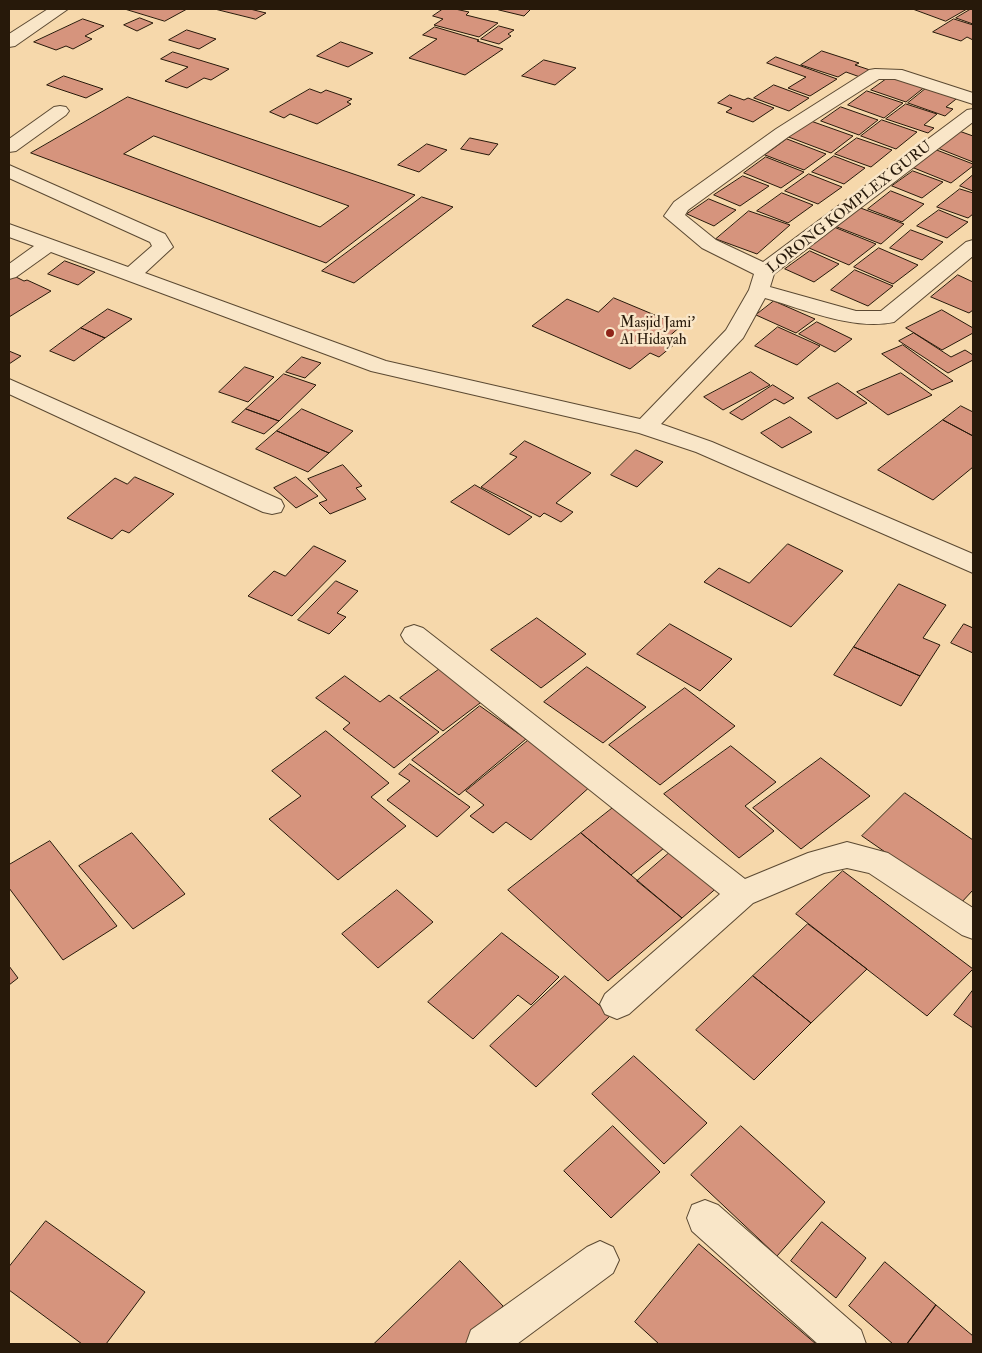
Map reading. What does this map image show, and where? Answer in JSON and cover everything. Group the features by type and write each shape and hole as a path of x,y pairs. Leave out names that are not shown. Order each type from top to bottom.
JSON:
{"street":[{"path":"9,42 60,9"},
{"path":"765,270 709,244 674,216 681,206 782,133 875,74 896,74 973,99"},
{"path":"9,147 60,111"},
{"name":"LORONG KOMPLEX GURU","path":"645,427 735,333 759,290 765,270 973,114"},
{"path":"9,171 158,238 163,247 131,275"},
{"path":"9,230 379,366 645,427 704,447 973,564"},
{"path":"9,273 48,245"},
{"path":"759,290 856,318 886,316 973,246"},
{"path":"9,386 272,506"},
{"path":"414,635 742,894"},
{"path":"617,1004 742,894 819,862 847,855 877,862 973,925"},
{"path":"705,1218 846,1344"},
{"path":"485,1344 600,1260"}],"building":[{"path":"125,9 187,9 165,21"},
{"path":"215,9 250,9 266,13 256,19"},
{"path":"443,9 469,12 466,15 498,23 479,37 434,25 443,19 433,16"},
{"path":"500,9 531,9 524,16"},
{"path":"913,9 967,9 946,21"},
{"path":"973,9 973,24 956,18"},
{"path":"140,18 153,23 137,31 124,25"},
{"path":"83,19 104,26 85,36 92,39 73,49 66,46 56,50 34,42"},
{"path":"954,19 973,25 973,40 967,37 961,41 933,32"},
{"path":"499,26 514,30 508,34 511,36 499,44 481,39"},
{"path":"435,27 503,49 465,75 409,58 437,39 423,35"},
{"path":"187,30 216,39 199,49 169,40"},
{"path":"341,42 373,53 348,67 317,56"},
{"path":"822,51 859,63 855,65 870,70 860,77 846,72 838,77 801,65"},
{"path":"173,52 229,69 211,80 204,78 187,88 165,81 188,67 161,59"},
{"path":"776,57 837,79 810,96 788,88 806,77 767,63"},
{"path":"544,60 576,68 555,85 522,76"},
{"path":"892,75 926,86 906,102 871,90"},
{"path":"64,76 103,89 86,98 47,85"},
{"path":"774,85 809,98 789,111 754,98"},
{"path":"929,86 960,96 946,107 953,109 945,116 908,103"},
{"path":"310,89 321,93 326,90 352,99 347,102 351,104 317,124 290,114 284,118 270,112"},
{"path":"867,91 903,103 884,118 848,105"},
{"path":"730,95 744,100 748,98 774,108 753,122 726,112 732,108 718,103"},
{"path":"128,97 415,195 326,263 31,153","holes":["154,136 349,206 320,227 124,154"]},
{"path":"906,104 937,114 924,125 934,128 928,133 886,119"},
{"path":"841,107 878,120 859,135 821,121"},
{"path":"808,120 853,136 831,153 786,136"},
{"path":"882,120 917,132 896,149 861,136"},
{"path":"959,131 973,136 973,162 935,147"},
{"path":"470,138 498,144 489,155 461,149"},
{"path":"857,138 892,150 871,167 835,154"},
{"path":"787,139 826,154 804,170 765,155"},
{"path":"427,144 447,150 419,172 398,165"},
{"path":"934,149 973,164 973,166 951,183 909,166"},
{"path":"834,156 865,168 844,184 812,172"},
{"path":"766,157 804,172 781,188 744,173"},
{"path":"913,171 943,182 922,198 892,186"},
{"path":"809,174 842,187 818,204 785,191"},
{"path":"973,175 973,191 960,186"},
{"path":"743,176 769,186 740,206 714,195"},
{"path":"960,189 973,193 973,214 968,218 937,207"},
{"path":"891,191 924,204 902,222 868,209"},
{"path":"782,193 813,205 788,223 757,211"},
{"path":"422,197 453,207 354,283 322,271"},
{"path":"709,199 736,210 714,226 687,214"},
{"path":"855,206 904,224 881,244 832,225"},
{"path":"939,210 968,222 947,238 917,226"},
{"path":"749,211 790,225 757,254 716,239"},
{"path":"829,225 876,244 849,265 802,245"},
{"path":"911,230 943,242 922,260 890,248"},
{"path":"879,248 918,265 893,284 854,267"},
{"path":"810,251 839,264 814,282 785,269"},
{"path":"65,261 95,272 78,285 48,274"},
{"path":"855,270 893,286 868,306 831,290"},
{"path":"958,275 973,282 973,310 969,313 931,297"},
{"path":"14,276 51,291 9,317 9,279"},
{"name":"Masjid Jami' Al Hidayah","path":"614,298 681,326 666,339 676,343 659,357 650,353 630,369 532,326 567,299 598,312"},
{"path":"774,301 815,319 796,333 756,315"},
{"path":"108,309 132,319 105,338 81,328"},
{"path":"942,310 973,328 973,333 942,350 906,328"},
{"path":"817,322 852,339 835,352 799,334"},
{"path":"778,327 820,346 797,365 755,346"},
{"path":"81,328 105,338 74,361 50,351"},
{"path":"914,333 951,357 965,350 973,355 973,360 948,373 899,341"},
{"path":"903,345 953,381 932,390 882,354"},
{"path":"9,351 21,356 9,364"},
{"path":"302,357 321,363 305,378 286,372"},
{"path":"245,367 274,377 248,402 219,392"},
{"path":"751,372 770,385 723,410 704,397"},
{"path":"901,373 932,395 888,415 857,392"},
{"path":"284,374 316,385 279,421 246,409"},
{"path":"838,383 867,403 837,419 808,398"},
{"path":"773,385 794,398 784,404 775,399 742,420 730,413"},
{"path":"961,406 973,412 973,436 943,420"},
{"path":"246,409 279,421 264,434 232,422"},
{"path":"302,409 353,431 329,453 277,431"},
{"path":"790,417 812,432 782,448 761,433"},
{"path":"943,420 973,436 973,467 933,500 878,470"},
{"path":"277,431 329,453 308,472 256,449"},
{"path":"525,441 591,473 556,503 573,512 561,522 544,513 540,517 481,487 517,457 510,454"},
{"path":"636,450 663,462 637,487 611,475"},
{"path":"343,465 362,486 356,488 366,499 330,514 319,503 327,500 308,479"},
{"path":"135,477 174,494 129,533 122,530 112,539 67,518 115,478 127,484"},
{"path":"296,477 318,496 296,508 274,488"},
{"path":"475,485 532,517 509,535 451,502"},
{"path":"788,544 843,571 791,627 704,582 719,568 749,583"},
{"path":"314,546 346,561 292,616 248,596 274,571 285,576"},
{"path":"336,581 358,591 337,613 346,617 329,634 298,620"},
{"path":"899,584 946,605 923,638 940,645 920,676 854,647"},
{"path":"537,618 586,654 541,688 491,650"},
{"path":"670,624 732,659 700,691 637,654"},
{"path":"964,624 973,628 973,653 951,643"},
{"path":"854,647 920,676 901,706 834,675"},
{"path":"587,667 646,707 603,743 544,702"},
{"path":"441,668 484,700 443,731 400,698"},
{"path":"345,676 380,702 389,695 439,732 394,768 343,729 350,723 316,698"},
{"path":"685,688 735,726 660,785 609,745"},
{"path":"480,706 526,739 459,795 412,760"},
{"path":"326,731 389,783 371,797 406,826 338,880 269,819 301,796 272,771"},
{"path":"530,739 593,784 531,840 506,822 493,833 470,816 484,805 466,791"},
{"path":"731,746 776,782 745,806 774,831 739,858 664,794"},
{"path":"821,758 870,796 801,849 753,808"},
{"path":"410,764 470,807 437,837 387,800 410,781 399,774"},
{"path":"905,793 973,840 973,890 960,904 862,836"},
{"path":"619,803 669,844 631,875 581,833"},
{"path":"132,833 185,894 133,929 79,866"},
{"path":"581,833 682,918 608,981 508,890"},
{"path":"50,841 117,926 63,960 9,888 9,865"},
{"path":"675,848 720,885 682,918 637,881"},
{"path":"843,871 973,969 927,1016 796,914"},
{"path":"397,890 433,922 378,968 342,934"},
{"path":"808,924 867,969 811,1023 753,976"},
{"path":"502,933 559,977 531,1005 518,995 473,1039 428,1002"},
{"path":"9,966 18,978 9,985"},
{"path":"565,976 611,1015 536,1087 490,1046"},
{"path":"753,976 811,1023 754,1080 696,1030"},
{"path":"973,990 973,1028 954,1015"},
{"path":"634,1056 707,1123 664,1164 592,1094"},
{"path":"613,1126 660,1172 611,1218 564,1171"},
{"path":"741,1126 825,1202 777,1256 691,1175"},
{"path":"46,1221 145,1292 106,1344 82,1344 9,1290 9,1267"},
{"path":"822,1222 866,1258 836,1298 791,1261"},
{"path":"699,1244 816,1344 659,1344 635,1322"},
{"path":"460,1261 503,1306 465,1344 374,1344"},
{"path":"885,1262 936,1305 907,1344 893,1344 849,1306"},
{"path":"936,1305 973,1336 973,1344 907,1344"}],"place":[{"name":"Masjid Jami' Al Hidayah","path":"610,333"}]}
